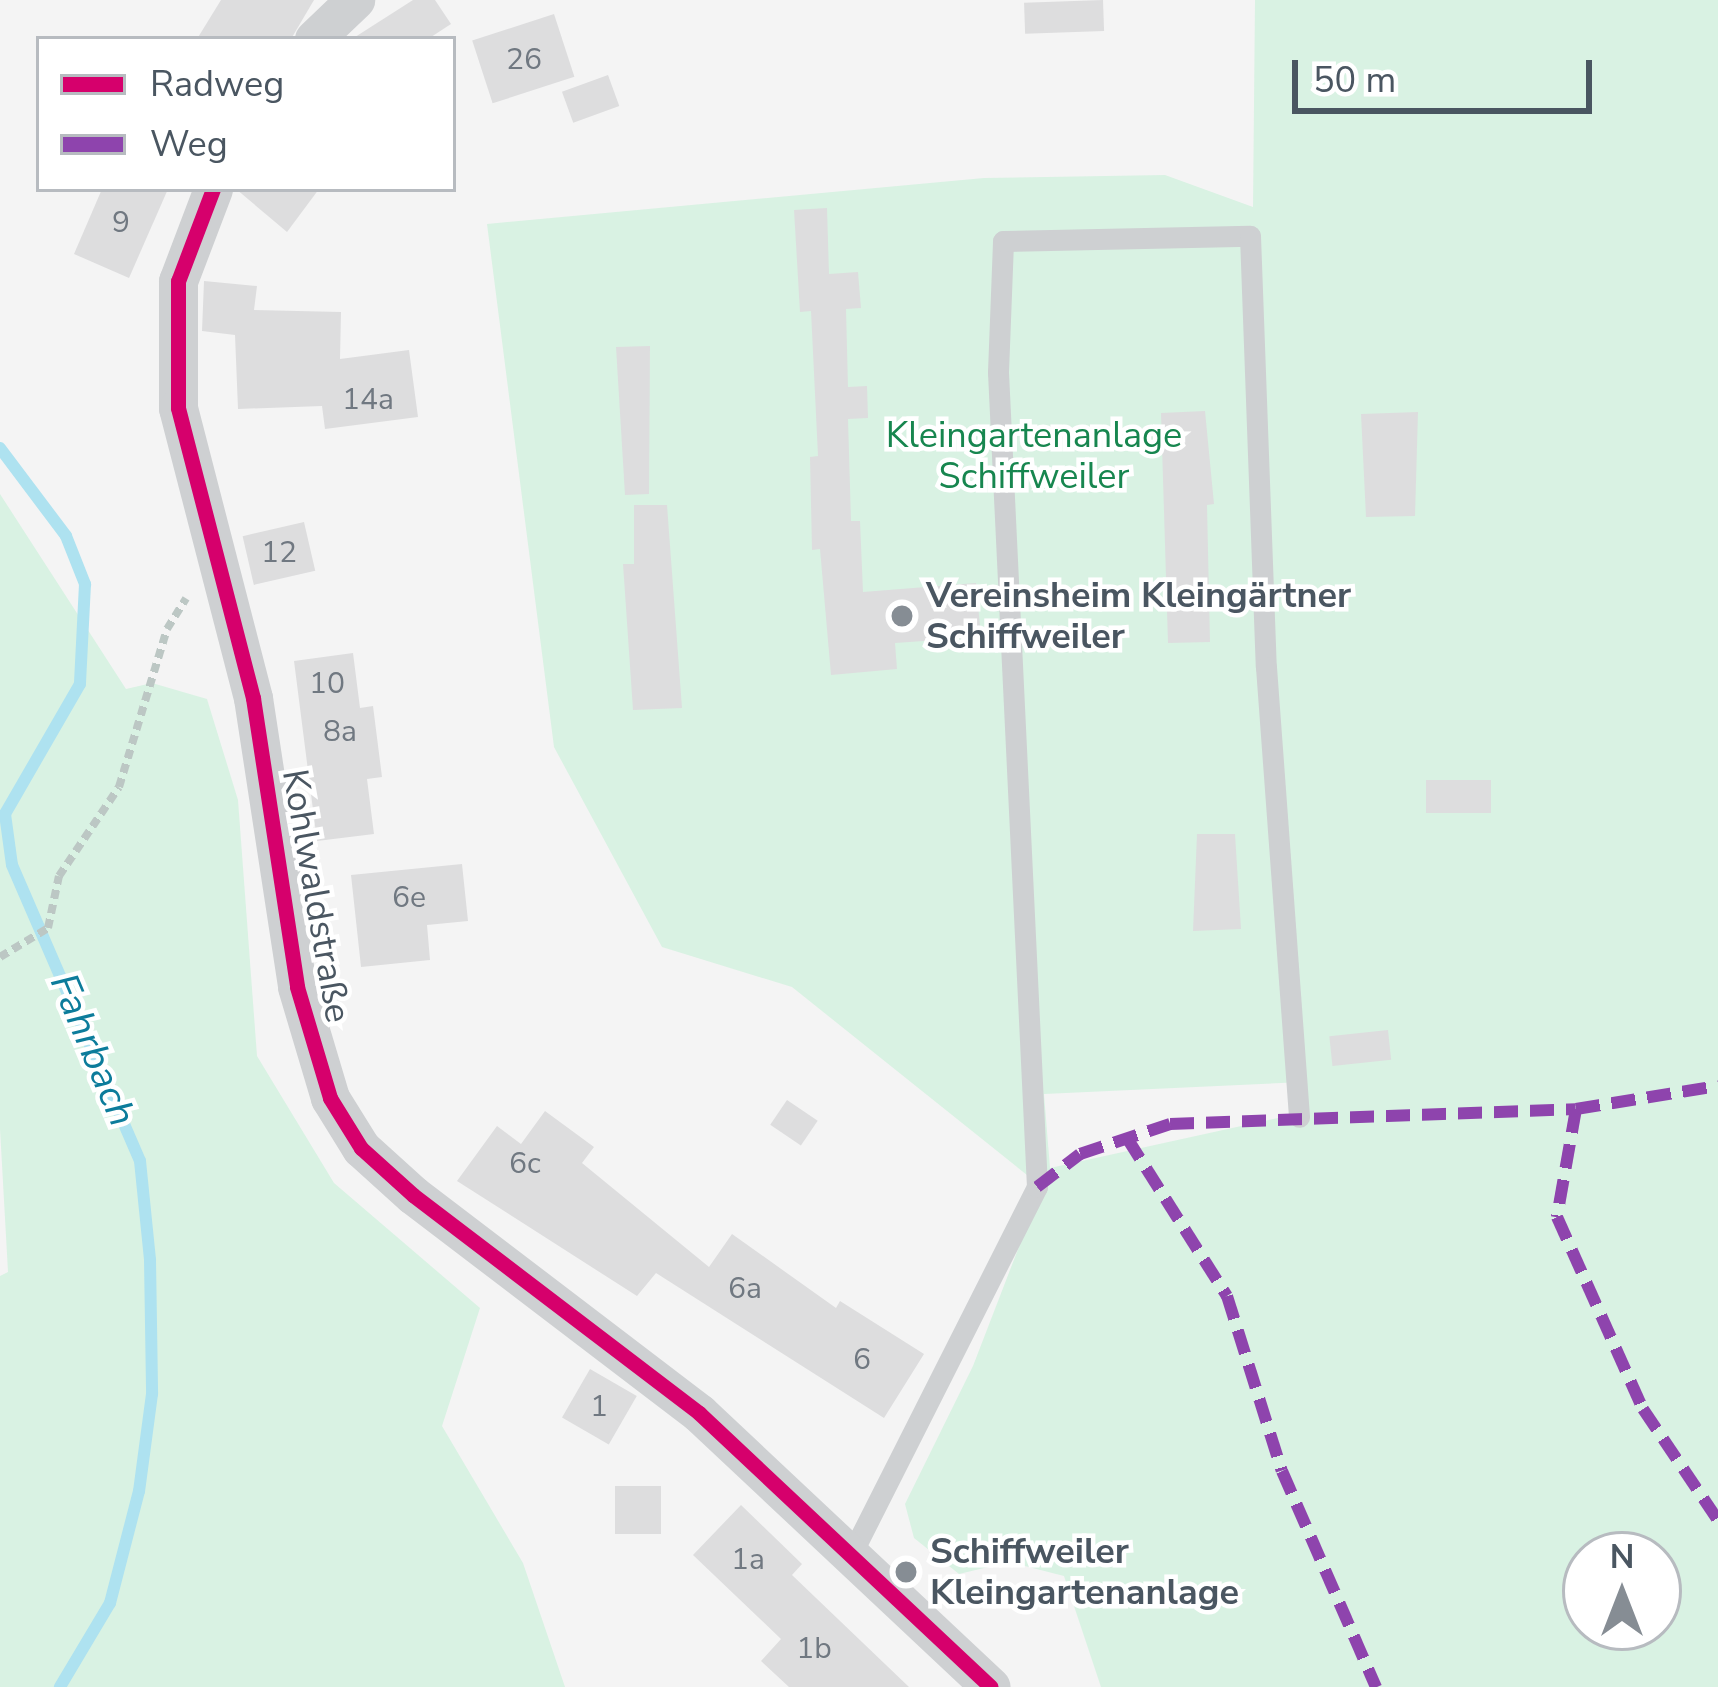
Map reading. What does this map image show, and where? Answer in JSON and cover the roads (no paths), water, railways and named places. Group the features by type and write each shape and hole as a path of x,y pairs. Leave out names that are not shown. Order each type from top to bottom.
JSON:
{"street":[{"path":"317,36 355,0"},
{"name":"Kohlwaldstraße","path":"212,192 178,281 173,340 178,408 225,570 254,698 297,987 330,1098 361,1148 699,1413 991,1687"}],"lane":[{"path":"851,1555 1037,1186 998,372 1003,241 1250,236 1266,667 1299,1118"}],"waterway":[{"name":"Fahrbach","path":"0,448 66,536 85,584 80,684 5,814 12,865 140,1161 150,1260 152,1394 139,1491 110,1603 60,1687"}],"place":[{"name":"Vereinsheim Kleingärtner Schiffweiler","path":"902,616"},
{"name":"Schiffweiler Kleingartenanlage","path":"906,1572"}],"park label":[{"name":"Kleingartenanlage Schiffweiler","path":"1034,456"}]}
